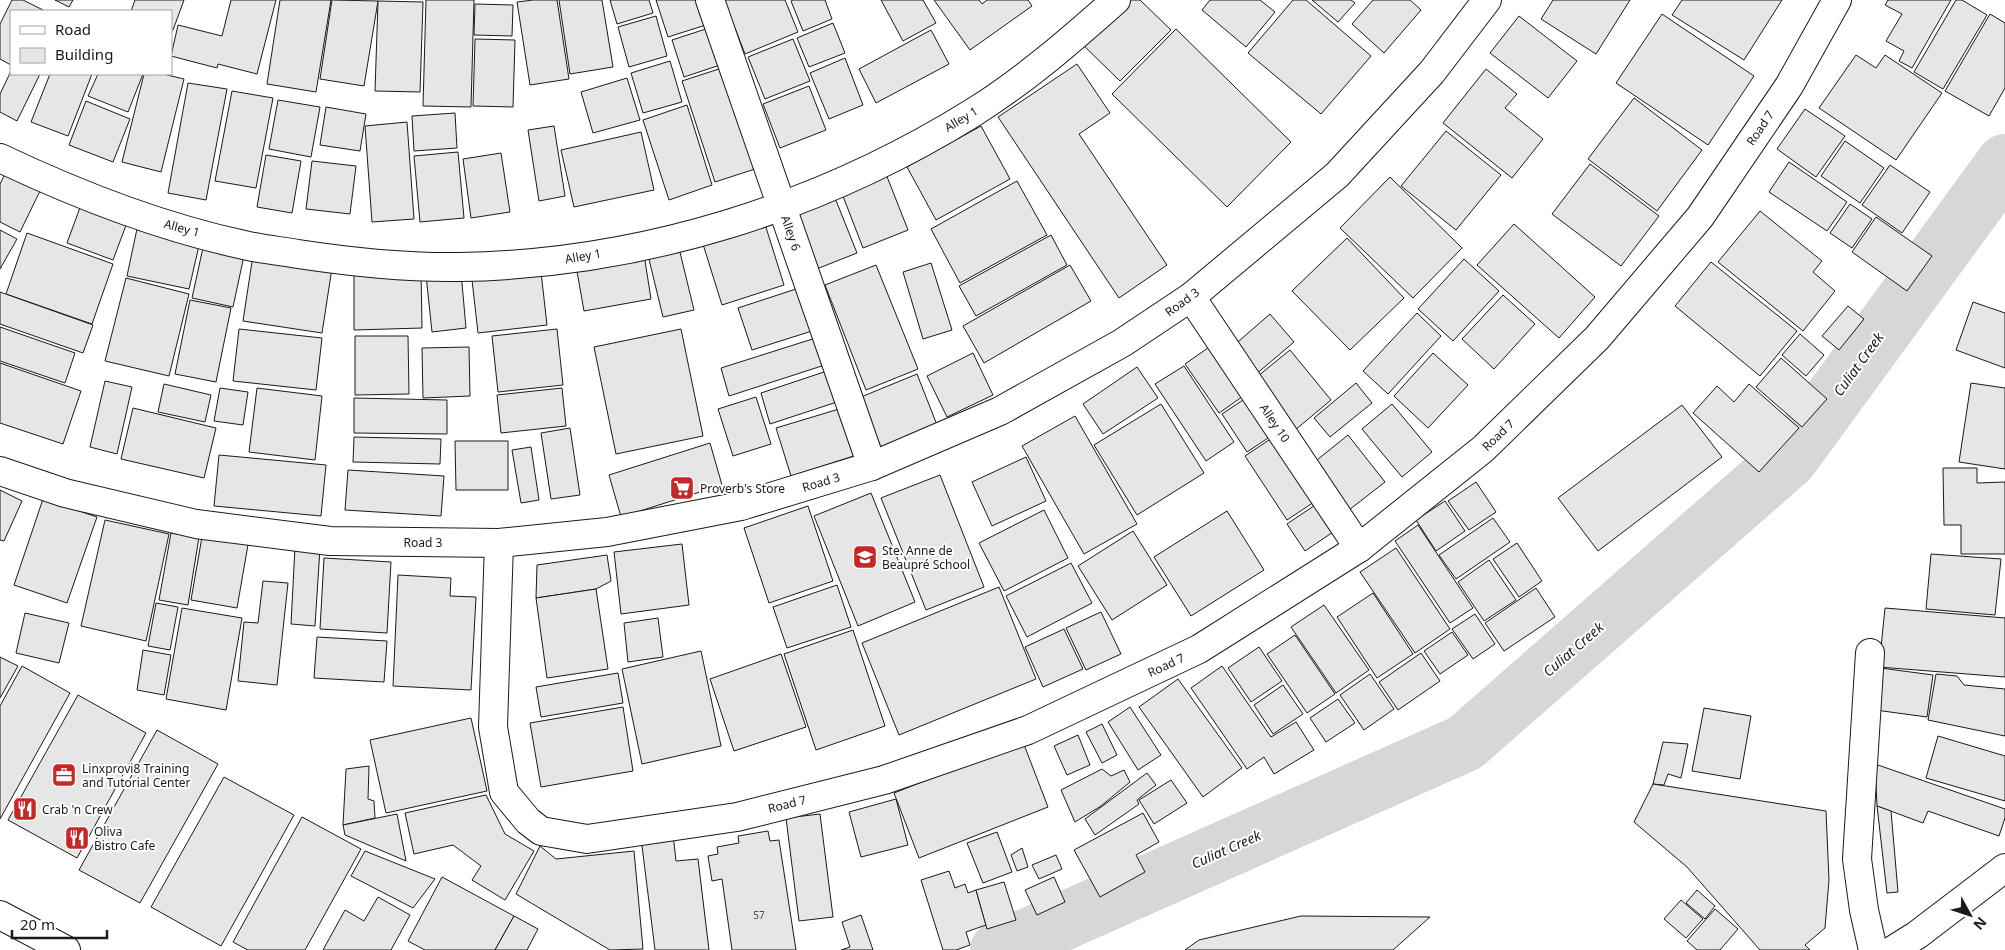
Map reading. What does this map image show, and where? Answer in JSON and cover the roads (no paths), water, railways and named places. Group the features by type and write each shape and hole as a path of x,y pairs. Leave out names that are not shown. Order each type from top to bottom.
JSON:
{"street":[{"name":"Alley 6","path":"710,0 872,466"},
{"name":"Alley 1","path":"0,158 32,173 139,216 245,246 353,262 459,267 564,260 674,240 782,208 881,165 975,112 1064,47 1116,0"},
{"name":"Road 3","path":"0,471 65,493 196,524 330,541 499,542 607,532 741,506 872,466 1000,411 1122,343 1191,297 1337,175 1432,72 1487,0"},
{"name":"Road 7","path":"499,542 493,727 504,792 528,821 541,831 587,839 746,815 884,780 1028,730 1199,649 1359,548 1483,449 1597,338 1700,216 1789,86 1837,0"},
{"name":"Alley 10","path":"1191,297 1359,548"},
{"path":"1870,653 1857,859 1864,910 1873,950"},
{"path":"1893,950 1917,935 2005,868"},
{"path":"0,915 66,950"}],"waterway":[{"name":"Culiat Creek","path":"999,950 1465,743 1789,459 2005,163"}],"place":[{"name":"Proverb's Store","path":"682,488"},
{"name":"Ste. Anne de Beaupré School","path":"865,557"},
{"name":"Linxprovi8 Training and Tutorial Center","path":"64,775"},
{"name":"Crab 'n Crew","path":"25,809"},
{"name":"Oliva Bistro Cafe","path":"77,838"}]}
